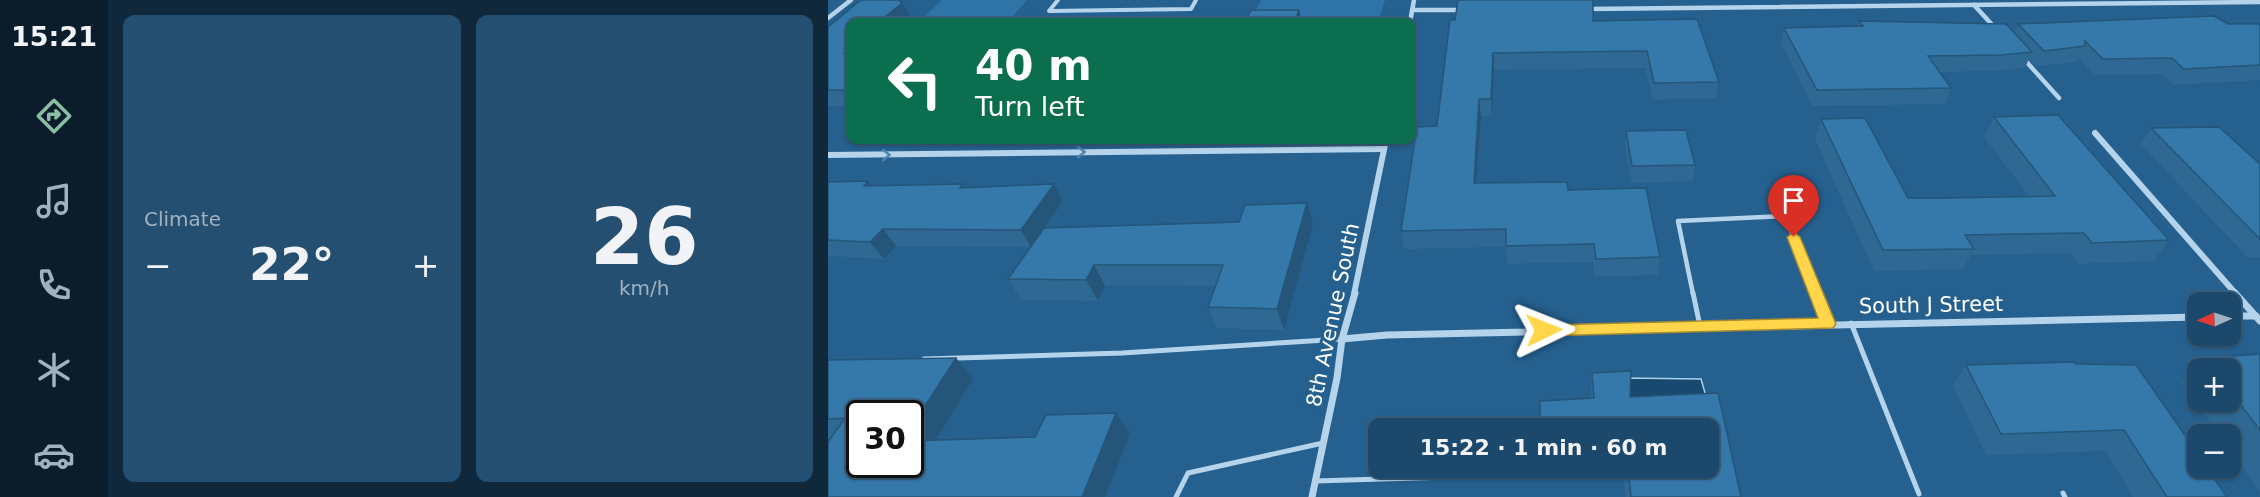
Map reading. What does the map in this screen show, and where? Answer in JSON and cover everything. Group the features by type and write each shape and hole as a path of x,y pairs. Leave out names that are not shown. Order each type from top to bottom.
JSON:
{"street":[{"path":"828,18 850,0"},
{"path":"1411,18 1414,0"},
{"path":"1581,9 2260,2"},
{"path":"1974,4 2000,32"},
{"path":"1412,10 1473,10"},
{"path":"2022,57 2059,98"},
{"path":"2096,134 2258,317"},
{"name":"8th Avenue South","path":"1312,497 1342,339 1351,310 1385,144"},
{"path":"828,156 1384,148"},
{"path":"2241,316 2258,317"},
{"name":"South J Street","path":"1342,339 1387,334 2187,317"}],"lane":[{"path":"1058,0 1049,11 1191,9 1196,0"},
{"path":"1700,326 1678,221 1785,216 1828,324"},
{"path":"1851,323 1918,494"},
{"path":"922,359 1122,353 1342,339"},
{"path":"1176,497 1188,473 1323,443"},
{"path":"1315,481 1417,478"}],"shaded area":[{"path":"942,0 1027,0 1013,16 923,18"},
{"path":"1261,0 1385,0 1380,16 1252,18"},
{"path":"1624,378 1701,379 1712,417 1692,418 1631,418"}],"building":[{"path":"861,0 899,0 902,3 884,18 846,18 846,51 844,53 846,53 846,90 828,90 828,27"},
{"path":"1458,0 1593,0 1593,21 1697,19 1719,82 1654,83 1647,51 1493,53 1491,99 1479,99 1474,183 1567,182 1568,190 1646,188 1660,257 1596,259 1594,244 1506,246 1506,229 1401,231 1417,127 1437,126 1450,20 1455,20"},
{"path":"1251,10 1299,10 1296,18 1247,18"},
{"path":"2214,16 2228,24 2260,24 2260,65 2184,69 2172,58 2103,59 2085,41 2085,46 2044,51 2018,24"},
{"path":"1859,21 2006,24 2032,52 2001,55 1928,56 1951,88 1817,90 1784,28 1863,26"},
{"path":"2058,115 2169,240 2092,243 2084,233 1965,235 1974,249 1883,250 1821,119 1865,118 1908,198 1944,198 2055,196 1994,117"},
{"path":"2219,127 2260,164 2260,239 2151,128"},
{"path":"1686,130 1695,165 1632,166 1626,131"},
{"path":"868,181 864,186 963,184 960,188 1054,184 1021,230 883,229 870,242 828,240 828,182"},
{"path":"1307,203 1277,309 1208,307 1223,265 1094,265 1086,280 1008,279 1044,228 1239,222 1245,205"},
{"path":"2260,354 2260,430 2241,405 2241,358 2205,358"},
{"path":"956,358 924,407 924,400 846,400 846,478 924,478 924,441 1035,437 1046,415 1116,413 1082,497 828,497 828,442 845,418 828,419 828,360"},
{"path":"2074,362 2076,364 2136,365 2187,438 2187,478 2214,478 2227,497 2167,497 2124,430 2001,434 1966,365"},
{"path":"1631,371 1630,397 1718,393 1741,497 1631,497 1629,478 1719,478 1719,418 1540,418 1540,401 1594,398 1592,373"}],"route":[{"path":"1544,330 1828,324 1794,237"}]}
